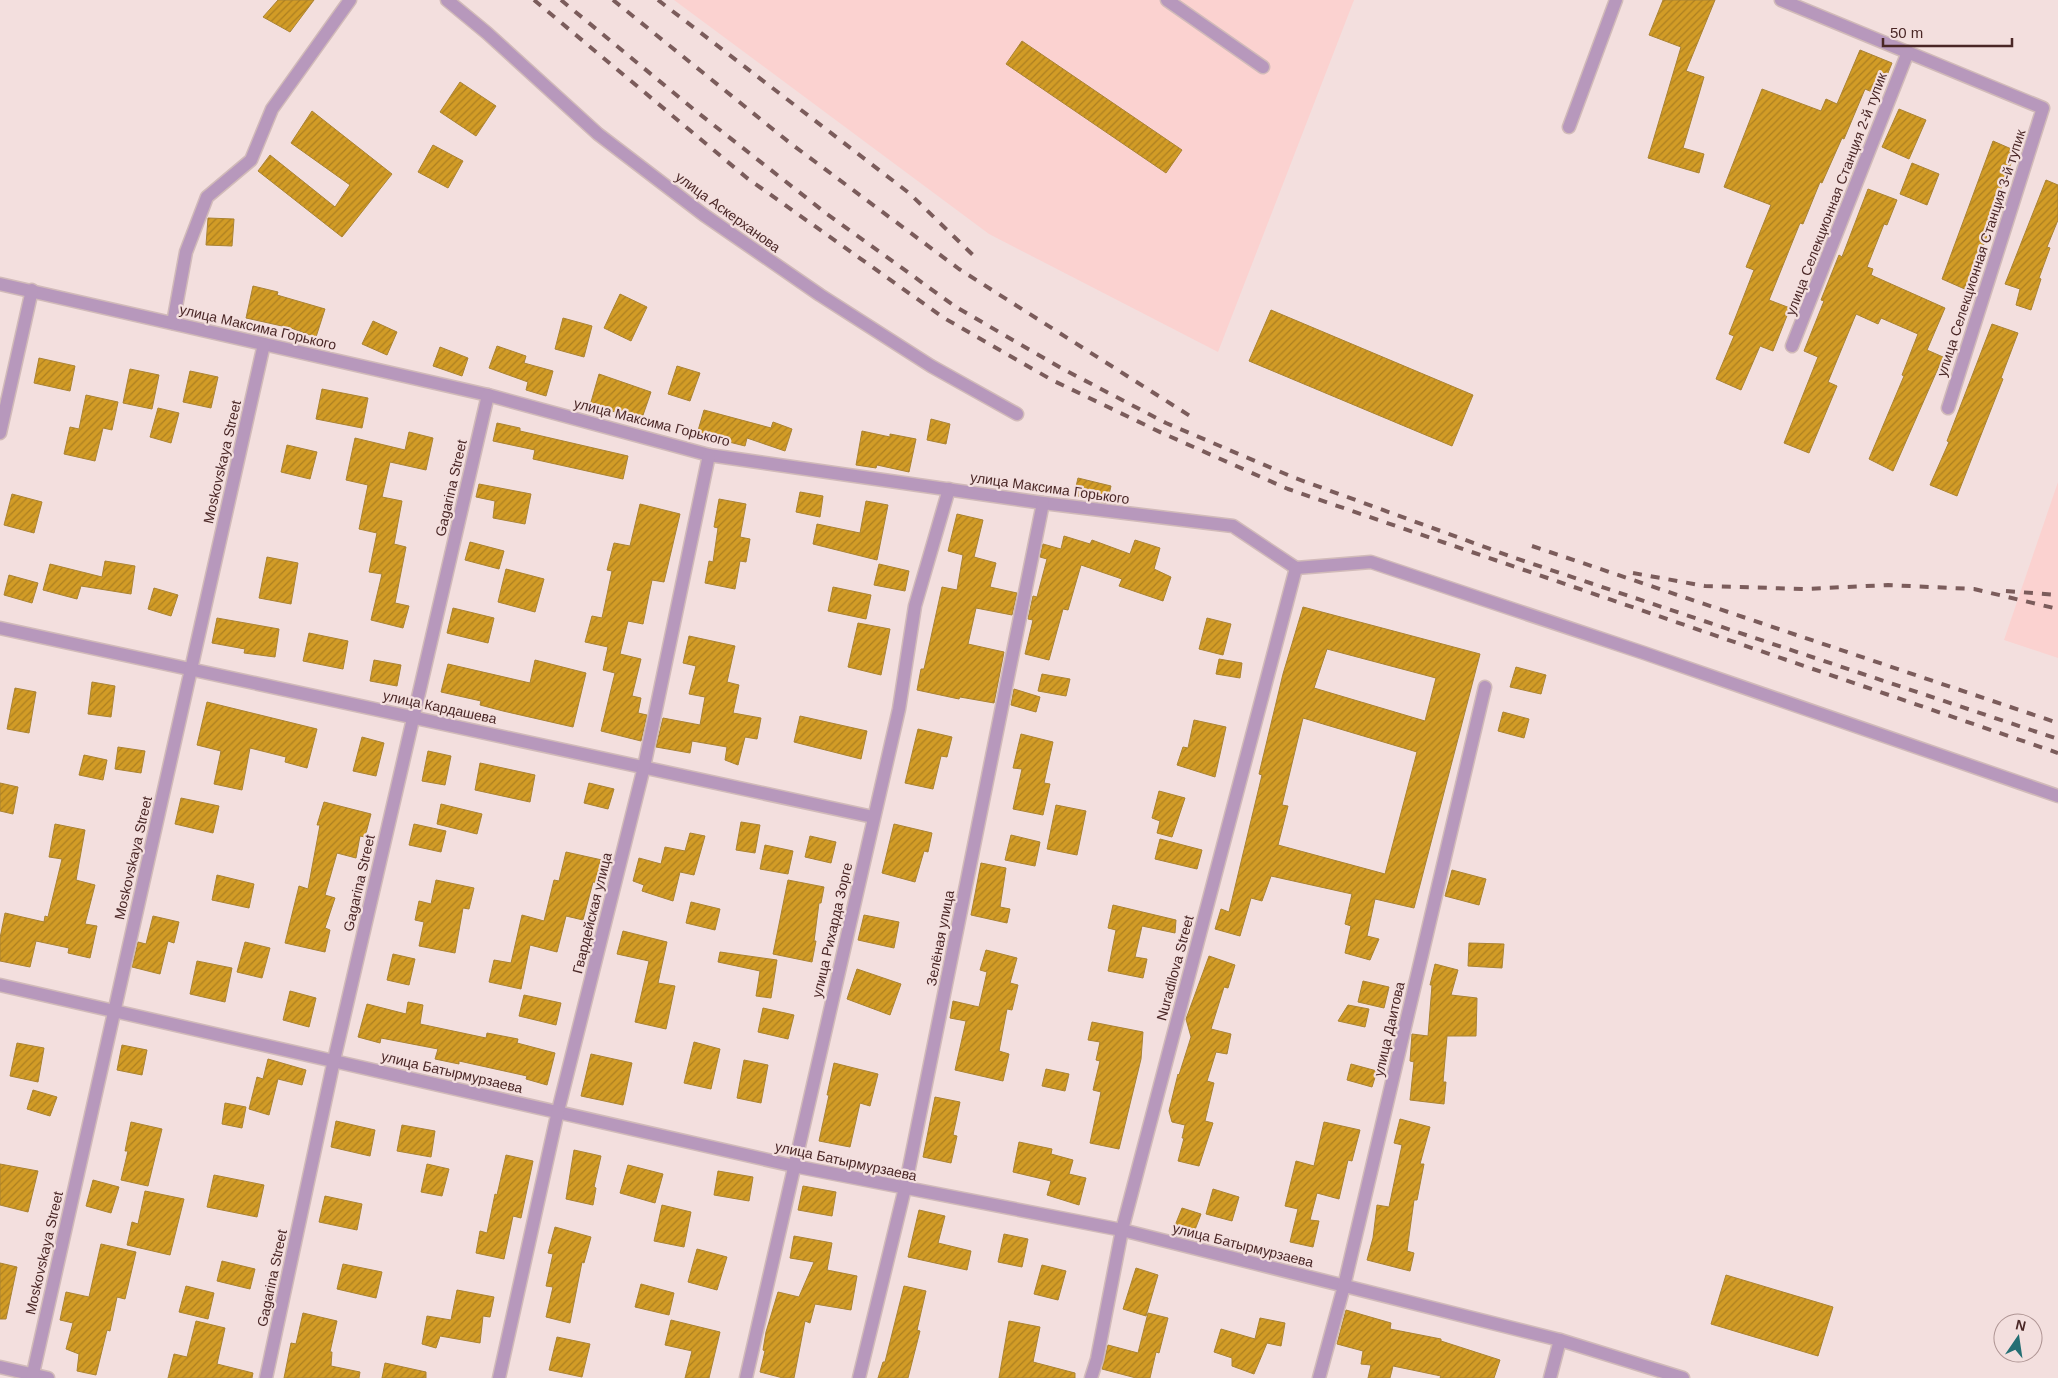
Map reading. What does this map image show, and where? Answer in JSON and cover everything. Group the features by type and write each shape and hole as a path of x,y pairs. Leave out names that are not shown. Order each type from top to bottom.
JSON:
{"street":[{"path":"173,323 186,252 206,197 251,160 272,109 350,0"},
{"name":"улица Аскерханова","path":"447,0 487,33 598,134 704,214 820,295 931,366 1017,414"},
{"path":"1167,0 1263,67"},
{"path":"1569,127 1616,0"},
{"path":"1781,0 1908,52"},
{"name":"улица Селекционная Станция 3-й тупик","path":"1908,52 2043,108 1948,408"},
{"name":"улица Селекционная Станция 2-й тупик","path":"1792,346 1908,52"},
{"name":"улица Максима Горького","path":"0,284 488,395 709,455 1043,503 1233,526 1296,568"},
{"path":"0,433 32,290"},
{"name":"Moskovskaya Street","path":"32,1376 264,344"},
{"name":"Gagarina Street","path":"266,1378 334,1060 488,395"},
{"name":"Гвардейская улица","path":"499,1378 558,1111 644,767 709,455"},
{"name":"улица Рихарда Зорге","path":"746,1378 899,708 915,606 950,489"},
{"name":"Зелёная улица","path":"859,1378 905,1188 1043,503"},
{"path":"1296,568 1371,562 1644,653 2058,796"},
{"name":"Nuradilova Street","path":"1091,1378 1097,1359 1122,1230 1296,568"},
{"name":"улица Кардашева","path":"0,628 873,817"},
{"name":"улица Даитова","path":"1319,1378 1344,1286 1486,687"},
{"name":"улица Батырмурзаева","path":"0,986 334,1060 794,1166 1122,1230 1560,1340 1683,1378"},
{"path":"1550,1378 1560,1340"},
{"path":"0,1367 32,1376 48,1378"}],"shaded area":[{"path":"674,0 1354,0 1218,352 989,234"},
{"path":"2058,482 2058,658 2004,640"}],"building":[{"path":"278,0 314,0 290,32 263,17"},
{"path":"1663,0 1715,0 1686,71 1704,77 1683,148 1704,154 1699,173 1648,158 1681,47 1649,35"},
{"path":"1022,41 1182,150 1166,173 1006,64"},
{"path":"1860,50 1892,63 1879,95 1865,89 1844,139 1842,138 1822,183 1820,182 1803,224 1800,223 1769,300 1790,308 1773,351 1760,346 1741,390 1716,379 1734,336 1729,334 1754,270 1746,267 1771,205 1724,187 1762,89 1821,111 1826,99 1837,104"},
{"path":"460,82 496,106 476,136 440,112"},
{"path":"1899,109 1926,120 1909,159 1882,147"},
{"path":"312,111 392,174 342,237 258,171 270,155 335,207 350,185 291,143"},
{"path":"1993,141 2016,151 1988,221 1992,222 1967,290 1942,279"},
{"path":"433,145 463,161 448,188 418,172"},
{"path":"1912,163 1939,174 1927,205 1900,194"},
{"path":"2046,180 2058,185 2058,220 2047,247 2050,248 2039,278 2041,279 2031,310 2016,305 2020,289 2005,284"},
{"path":"1868,189 1897,200 1887,225 1884,224 1867,267 1873,269 1871,275 1945,308 1927,350 1943,357 1893,471 1869,459 1904,376 1902,375 1918,334 1881,318 1878,324 1856,314 1828,382 1837,386 1809,453 1784,443 1818,357 1804,351 1824,301 1821,300 1839,255 1842,257"},
{"path":"208,218 234,219 232,246 206,245"},
{"path":"253,286 278,292 277,295 325,309 316,337 291,328 246,318"},
{"path":"620,294 647,307 631,341 604,328"},
{"path":"1271,310 1473,395 1452,446 1249,361"},
{"path":"563,318 592,326 584,357 555,349"},
{"path":"373,321 397,332 387,355 362,344"},
{"path":"1992,324 2018,333 2001,378 2003,379 1957,496 1930,485 1949,442 1947,441"},
{"path":"497,346 526,356 524,363 553,371 546,396 526,390 528,382 489,368"},
{"path":"440,347 468,358 462,376 433,366"},
{"path":"39,358 75,366 70,391 34,383"},
{"path":"677,366 700,373 690,401 668,394"},
{"path":"130,369 159,375 152,409 123,403"},
{"path":"190,371 218,377 211,408 183,402"},
{"path":"599,374 651,392 641,421 612,411 611,415 589,409"},
{"path":"322,389 368,398 362,428 316,419"},
{"path":"86,395 118,402 112,430 103,428 95,461 64,454 70,427 79,429"},
{"path":"158,408 179,413 171,443 150,437"},
{"path":"704,410 771,428 773,422 792,429 785,451 747,438 745,446 697,434"},
{"path":"931,419 950,424 946,444 927,440"},
{"path":"497,423 520,428 520,431 628,456 623,479 533,459 535,450 493,441"},
{"path":"862,431 890,437 890,434 916,439 909,472 877,465 876,468 856,465"},
{"path":"409,432 433,438 426,470 390,462 382,497 402,501 394,544 406,547 395,603 409,606 403,628 371,620 382,574 369,572 377,533 359,529 368,485 346,480 355,438 405,450"},
{"path":"287,445 317,452 310,479 281,472"},
{"path":"1078,478 1111,486 1107,503 1074,495"},
{"path":"479,484 531,494 525,524 493,518 495,501 476,497"},
{"path":"800,492 823,496 820,517 796,512"},
{"path":"12,494 42,502 34,533 4,525"},
{"path":"719,499 746,504 740,537 750,539 746,562 740,561 735,589 705,583 709,561 713,562 718,528 714,527"},
{"path":"866,501 888,505 877,560 813,544 817,524 860,533"},
{"path":"640,504 680,514 664,582 652,580 643,624 628,621 620,654 641,659 632,696 641,698 638,713 647,715 641,741 601,731 615,673 603,670 608,647 585,642 592,616 602,618 612,571 607,570 614,543 630,546"},
{"path":"957,514 983,520 974,557 996,563 990,587 1017,593 1012,615 976,608 968,644 1004,652 994,703 960,697 959,699 917,690 921,669 924,669 942,587 957,590 963,555 948,551"},
{"path":"1064,536 1090,544 1092,540 1130,554 1135,540 1160,548 1154,569 1171,577 1163,601 1119,586 1122,579 1081,565 1068,610 1063,609 1049,660 1025,654 1033,620 1028,619 1033,596 1037,597 1047,559 1040,557 1043,544 1061,549"},
{"path":"470,542 504,551 499,569 465,560"},
{"path":"267,557 298,563 291,604 259,598"},
{"path":"105,561 135,566 131,594 81,586 77,599 43,590 50,564 102,577"},
{"path":"879,564 909,571 905,591 874,585"},
{"path":"506,569 544,579 535,612 498,602"},
{"path":"9,575 38,583 32,603 4,595"},
{"path":"833,587 871,595 866,619 828,611"},
{"path":"154,588 178,595 171,616 148,609"},
{"path":"1303,607 1480,654 1414,908 1375,899 1367,936 1379,939 1370,960 1345,953 1351,926 1345,924 1352,894 1271,876 1262,901 1251,898 1240,936 1215,929 1221,909 1229,912 1262,775 1259,774 1283,674","holes":["1327,649 1436,678 1425,721 1314,688","1303,718 1417,752 1385,874 1278,845 1288,806 1282,805"]},
{"path":"453,608 494,618 488,643 447,633"},
{"path":"217,618 279,629 275,657 244,653 245,649 212,643"},
{"path":"1207,618 1231,624 1223,655 1199,649"},
{"path":"858,623 890,629 881,675 848,667"},
{"path":"309,633 348,641 343,669 303,661"},
{"path":"689,636 735,646 727,682 739,685 733,713 761,718 757,739 745,737 738,765 725,760 727,747 692,741 690,753 656,747 663,718 700,725 705,697 689,694 696,666 683,663"},
{"path":"1219,659 1242,663 1240,678 1216,674"},
{"path":"374,660 401,665 397,686 370,681"},
{"path":"535,660 586,673 573,727 480,705 481,701 441,692 448,664 530,683"},
{"path":"1516,667 1546,675 1541,694 1510,687"},
{"path":"1042,674 1070,679 1066,696 1038,691"},
{"path":"92,682 115,686 111,717 88,714"},
{"path":"15,688 36,692 29,733 7,729"},
{"path":"1014,689 1040,697 1036,712 1011,705"},
{"path":"207,702 317,729 307,768 285,762 286,757 250,748 242,790 214,784 221,751 197,745"},
{"path":"1503,712 1529,719 1524,738 1498,731"},
{"path":"800,716 867,731 861,759 794,742"},
{"path":"1194,720 1226,727 1215,777 1177,765 1183,747 1188,748"},
{"path":"918,729 952,737 947,757 941,756 933,789 905,783"},
{"path":"1021,734 1053,742 1044,783 1050,784 1043,815 1013,809 1022,769 1013,768"},
{"path":"362,737 384,743 376,776 353,771"},
{"path":"118,747 145,751 141,773 115,769"},
{"path":"428,751 451,756 445,785 422,781"},
{"path":"84,755 107,760 103,780 79,775"},
{"path":"480,763 535,775 530,802 475,790"},
{"path":"0,783 18,787 13,814 0,811"},
{"path":"589,783 614,789 608,809 584,803"},
{"path":"1159,791 1185,798 1172,837 1157,833 1160,821 1152,818"},
{"path":"181,798 219,806 213,833 175,824"},
{"path":"324,802 371,814 365,837 360,836 356,858 337,853 325,895 335,898 325,928 330,930 325,952 285,943 299,886 308,889 320,825 317,825"},
{"path":"441,804 482,814 477,834 437,824"},
{"path":"1056,805 1086,811 1077,855 1047,849"},
{"path":"741,822 760,825 755,853 736,850"},
{"path":"55,824 85,830 76,880 95,885 85,924 97,926 90,958 68,953 69,948 36,941 30,967 0,961 0,938 5,913 44,922 45,916 48,917 62,859 49,857"},
{"path":"414,824 446,831 441,852 409,845"},
{"path":"894,824 932,833 928,852 924,851 915,882 882,873"},
{"path":"690,833 705,836 694,875 680,872 673,901 642,891 644,885 633,881 639,858 661,864 665,847 685,851"},
{"path":"1011,835 1040,842 1035,866 1005,860"},
{"path":"810,836 836,842 831,863 805,857"},
{"path":"1160,839 1202,850 1197,869 1155,859"},
{"path":"765,845 793,851 788,874 760,869"},
{"path":"566,852 602,860 597,883 593,882 583,920 566,916 557,952 530,945 521,989 489,982 494,960 511,963 522,915 544,921 554,880 559,881"},
{"path":"981,863 1006,868 1000,907 1010,909 1007,923 971,915"},
{"path":"1452,870 1486,879 1479,905 1445,896"},
{"path":"217,875 254,884 249,908 212,900"},
{"path":"436,880 474,888 469,909 463,908 455,953 419,946 424,922 415,920 419,901 431,904"},
{"path":"788,880 824,887 821,903 819,903 812,962 773,954"},
{"path":"691,902 720,909 715,930 686,923"},
{"path":"1113,905 1176,920 1175,933 1142,926 1135,957 1147,959 1143,978 1108,971 1116,930 1108,928"},
{"path":"864,915 899,922 894,948 858,940"},
{"path":"153,916 179,922 174,943 168,941 160,974 132,967 138,942 146,944"},
{"path":"623,931 667,942 658,983 675,986 666,1029 635,1022 649,961 617,954"},
{"path":"245,942 270,948 262,978 237,972"},
{"path":"1469,943 1504,944 1502,968 1468,966"},
{"path":"986,950 1017,958 1010,983 1018,985 1012,1010 1007,1009 999,1051 1009,1054 1003,1081 955,1070 966,1021 950,1018 953,1001 979,1007 987,972 980,970"},
{"path":"720,952 777,960 771,998 756,996 760,971 718,962"},
{"path":"393,954 415,959 409,985 387,980"},
{"path":"1209,956 1235,965 1228,988 1224,987 1211,1029 1231,1034 1227,1054 1216,1052 1207,1081 1214,1083 1205,1121 1213,1123 1199,1166 1178,1161 1185,1125 1172,1122 1169,1111 1178,1074 1191,1037 1186,1019"},
{"path":"197,961 232,968 225,1002 190,994"},
{"path":"1435,964 1458,970 1451,995 1477,998 1476,1036 1447,1036 1443,1082 1446,1082 1444,1104 1410,1100 1414,1062 1410,1061 1412,1034 1428,1036 1432,985 1430,985"},
{"path":"857,969 901,984 890,1015 847,999"},
{"path":"1363,981 1389,987 1384,1008 1358,1002"},
{"path":"290,991 316,998 309,1027 283,1020"},
{"path":"524,995 561,1003 556,1025 519,1016"},
{"path":"408,1002 423,1005 420,1024 486,1038 487,1033 518,1039 517,1043 555,1053 547,1085 526,1079 527,1076 459,1061 459,1064 435,1059 438,1049 381,1038 380,1043 358,1037 367,1004 406,1014"},
{"path":"1348,1005 1369,1009 1365,1027 1338,1021"},
{"path":"763,1008 794,1015 788,1039 758,1032"},
{"path":"1092,1022 1143,1032 1141,1059 1119,1149 1090,1143 1101,1092 1093,1090 1100,1061 1096,1060 1100,1042 1088,1040"},
{"path":"694,1042 720,1049 711,1089 684,1083"},
{"path":"17,1043 44,1048 38,1082 10,1076"},
{"path":"122,1045 147,1050 142,1075 117,1070"},
{"path":"591,1054 632,1063 623,1105 581,1096"},
{"path":"268,1059 306,1070 302,1085 278,1079 269,1115 249,1109 257,1077 263,1079"},
{"path":"744,1060 768,1065 761,1103 737,1098"},
{"path":"834,1063 878,1074 870,1106 860,1103 850,1147 819,1141"},
{"path":"1351,1064 1377,1071 1372,1087 1347,1080"},
{"path":"1046,1069 1069,1074 1065,1091 1042,1086"},
{"path":"33,1090 57,1097 50,1116 27,1109"},
{"path":"935,1097 960,1102 953,1135 957,1136 951,1163 923,1157"},
{"path":"225,1103 246,1107 242,1128 222,1124"},
{"path":"1400,1119 1430,1127 1420,1164 1424,1164 1417,1200 1414,1200 1407,1251 1414,1253 1410,1271 1367,1260 1373,1238 1377,1205 1389,1207 1402,1145 1394,1143"},
{"path":"336,1121 375,1130 370,1156 331,1147"},
{"path":"131,1122 162,1129 148,1186 121,1180 128,1151 125,1151"},
{"path":"1324,1122 1360,1130 1352,1161 1348,1160 1339,1199 1317,1193 1310,1220 1319,1221 1313,1247 1290,1242 1298,1209 1285,1206 1296,1161 1314,1166"},
{"path":"402,1125 435,1131 431,1157 397,1151"},
{"path":"1019,1142 1052,1149 1051,1154 1073,1160 1069,1174 1086,1178 1079,1205 1047,1195 1051,1181 1013,1172"},
{"path":"574,1150 601,1156 594,1187 596,1188 593,1205 566,1199"},
{"path":"506,1155 533,1161 521,1218 513,1216 504,1259 476,1253 480,1231 487,1233"},
{"path":"0,1164 38,1171 28,1212 0,1205"},
{"path":"427,1164 449,1169 442,1196 421,1192"},
{"path":"628,1165 663,1174 655,1203 620,1193"},
{"path":"718,1171 753,1177 749,1201 714,1195"},
{"path":"214,1175 264,1185 257,1217 207,1207"},
{"path":"93,1180 119,1187 111,1213 86,1206"},
{"path":"803,1186 836,1192 832,1216 798,1210"},
{"path":"1213,1189 1239,1197 1232,1221 1206,1214"},
{"path":"145,1191 184,1199 170,1255 127,1245 132,1222 138,1224"},
{"path":"325,1196 362,1204 357,1230 319,1222"},
{"path":"662,1205 691,1212 684,1247 654,1241"},
{"path":"1182,1208 1201,1214 1193,1235 1174,1228"},
{"path":"919,1210 945,1216 938,1243 971,1251 967,1270 908,1257"},
{"path":"555,1227 591,1237 584,1263 582,1262 570,1323 546,1317 553,1287 546,1286 553,1254 548,1253"},
{"path":"1004,1234 1028,1239 1022,1267 998,1262"},
{"path":"794,1236 832,1243 827,1270 857,1276 851,1310 815,1304 810,1323 805,1321 794,1378 783,1378 760,1372 765,1351 763,1350 766,1332 778,1292 799,1297 814,1262 790,1258"},
{"path":"101,1244 136,1252 125,1299 117,1297 110,1331 107,1330 96,1375 77,1371 79,1354 66,1349 73,1323 60,1320 66,1292 89,1297"},
{"path":"697,1249 727,1257 717,1290 688,1282"},
{"path":"222,1261 255,1269 250,1289 217,1281"},
{"path":"0,1263 17,1267 6,1319 0,1319"},
{"path":"343,1264 382,1272 376,1298 337,1289"},
{"path":"1042,1265 1066,1271 1058,1300 1034,1294"},
{"path":"1136,1268 1158,1275 1146,1316 1123,1309"},
{"path":"1726,1275 1833,1307 1818,1356 1711,1324"},
{"path":"641,1284 674,1293 669,1315 635,1307"},
{"path":"186,1286 214,1293 208,1319 179,1312"},
{"path":"904,1286 926,1291 917,1330 920,1331 908,1378 878,1378 883,1362 885,1362"},
{"path":"457,1290 494,1297 490,1317 483,1316 480,1343 440,1336 436,1348 422,1344 427,1316 451,1320"},
{"path":"1346,1310 1391,1323 1390,1329 1441,1339 1441,1341 1500,1360 1494,1378 1440,1378 1441,1376 1393,1366 1390,1378 1368,1378 1371,1365 1361,1364 1363,1351 1337,1344"},
{"path":"303,1313 337,1321 330,1352 332,1352 331,1366 360,1372 359,1378 284,1378 291,1343 296,1344"},
{"path":"1148,1313 1168,1318 1159,1353 1156,1352 1150,1378 1136,1378 1102,1369 1108,1345 1138,1353"},
{"path":"1260,1318 1285,1323 1281,1346 1267,1343 1254,1374 1232,1366 1232,1358 1214,1352 1221,1329 1255,1339"},
{"path":"671,1320 720,1332 709,1378 685,1378 692,1351 665,1345"},
{"path":"196,1321 225,1328 217,1364 253,1373 252,1378 168,1378 174,1354 187,1357"},
{"path":"1009,1321 1040,1327 1033,1362 1075,1373 1075,1378 999,1378"},
{"path":"557,1337 590,1344 582,1377 549,1370"},
{"path":"385,1363 426,1372 426,1378 382,1378"}],"railway":[{"path":"534,0 747,178 944,318 1052,380 1162,433 1288,489 2058,753"},
{"path":"561,0 697,112 827,214 956,307 1061,368 1166,423 1295,478 1515,558 2058,739"},
{"path":"613,0 790,143 959,269 1190,416"},
{"path":"658,0 909,193 974,256"},
{"path":"1532,546 2058,723"},
{"path":"1633,573 1705,586 1804,589 1888,585 1974,589 2058,609"},
{"path":"2006,591 2058,595"}]}
